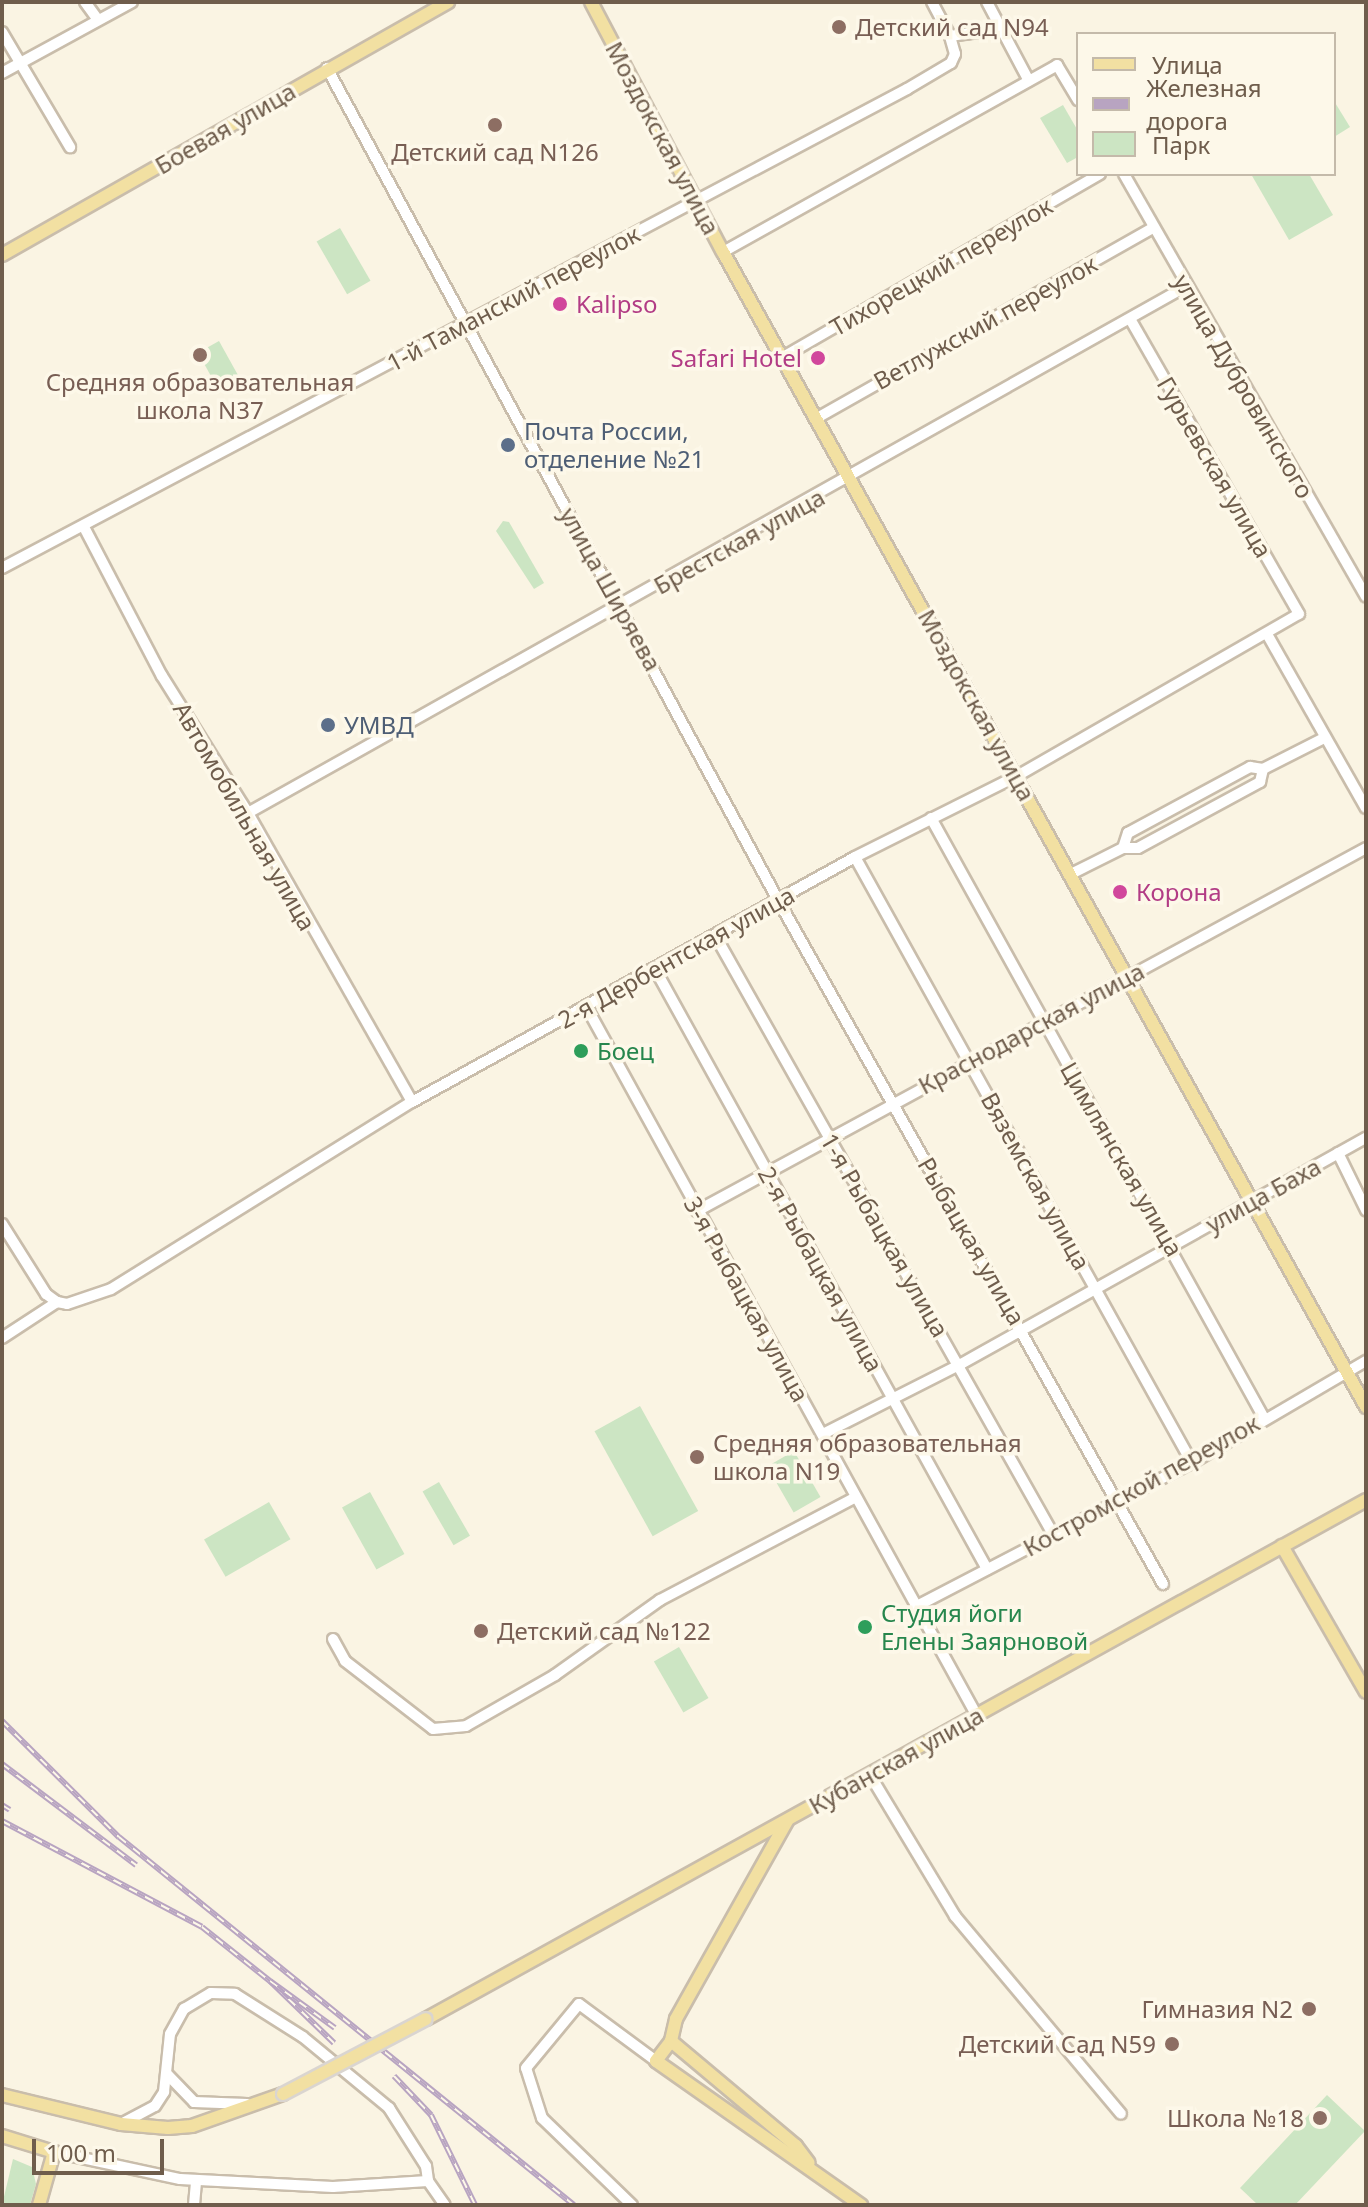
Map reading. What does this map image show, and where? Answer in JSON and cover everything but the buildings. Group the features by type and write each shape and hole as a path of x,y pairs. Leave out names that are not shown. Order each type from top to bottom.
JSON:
{"main road":[{"name":"Боевая улица","path":"2,255 448,2"},
{"name":"Моздокская улица","path":"591,2 723,252 1366,1407"},
{"name":"Кубанская улица","path":"2,2095 121,2124 192,2126 283,2094 426,2019 1366,1500"},
{"path":"1282,1546 1366,1692"},
{"path":"789,1818 676,2019 671,2041 656,2061 785,2155 811,2166 861,2205"},
{"path":"671,2041 796,2146 811,2166"},
{"path":"2,2136 54,2152 39,2205"}],"street":[{"path":"85,2 98,20"},
{"path":"2,73 132,2"},
{"path":"932,2 950,36 1001,29"},
{"path":"987,2 1029,81"},
{"path":"2,32 22,61 70,147"},
{"name":"1-й Таманский переулок","path":"2,568 943,69 954,57 950,36"},
{"path":"723,252 1057,65 1076,97"},
{"name":"улица Ширяева","path":"327,68 464,324 622,607 778,900"},
{"name":"Тихорецкий переулок","path":"783,357 1097,176"},
{"name":"улица Дубровинского","path":"1125,176 1185,287 1366,597"},
{"name":"Ветлужский переулок","path":"817,418 1154,227"},
{"name":"Брестская улица","path":"248,813 851,479 1131,321 1185,287"},
{"name":"Гурьевская улица","path":"1131,321 1299,614"},
{"name":"Автомобильная улица","path":"84,527 162,676 248,813 412,1102"},
{"name":"2-я Дербентская улица","path":"57,1302 67,1304 111,1289 412,1102 716,937 855,857 1017,776 1299,614"},
{"path":"1267,634 1366,808"},
{"path":"1123,848 1128,833 1250,767 1263,769 1324,738"},
{"path":"1071,874 1123,848 1138,848 1260,782 1263,769"},
{"name":"Цимлянская улица","path":"931,818 1173,1246 1264,1418"},
{"name":"Краснодарская улица","path":"697,1211 1042,1019 1366,848"},
{"name":"Вяземская улица","path":"855,857 1192,1463"},
{"name":"Рыбацкая улица","path":"778,900 1163,1584"},
{"name":"1-я Рыбацкая улица","path":"716,937 828,1138 961,1364 1053,1534"},
{"name":"2-я Рыбацкая улица","path":"655,969 987,1569"},
{"name":"3-я Рыбацкая улица","path":"587,1008 977,1716"},
{"name":"улица Баха","path":"823,1434 961,1364 1366,1138"},
{"path":"1338,1153 1366,1210"},
{"path":"2,1224 6,1244 57,1302 2,1338"},
{"name":"Костромской переулок","path":"915,1607 1114,1500 1192,1463 1264,1418 1366,1361"},
{"path":"333,1639 345,1661 433,1729 466,1726 555,1675 660,1600 856,1497"},
{"path":"870,1775 955,1916 1121,2114"},
{"path":"121,2124 155,2106 164,2092 170,2034 184,2009 211,1993 235,1994 275,2017 389,2108 426,2166 428,2181 445,2205"},
{"path":"632,2205 542,2118 526,2068 579,2004 656,2061"},
{"path":"167,2074 194,2102 261,2103"},
{"path":"54,2152 144,2174 196,2180 333,2187 428,2181"},
{"path":"194,2205 196,2180"}],"green space":[{"path":"1336,104 1350,127 1336,136"},
{"path":"1063,105 1076,128 1076,158 1067,163 1040,118"},
{"path":"1252,176 1310,176 1333,215 1289,240"},
{"path":"340,228 370,281 347,294 317,242"},
{"path":"219,341 239,377 218,388 198,353"},
{"path":"503,521 509,522 544,583 534,589 496,531"},
{"path":"640,1406 698,1511 653,1536 595,1431"},
{"path":"794,1451 820,1497 794,1512 767,1466"},
{"path":"439,1482 470,1536 454,1545 423,1492"},
{"path":"370,1492 404,1554 376,1570 342,1508"},
{"path":"269,1502 290,1539 226,1577 204,1540"},
{"path":"679,1647 708,1698 683,1713 654,1662"},
{"path":"1327,2095 1365,2131 1295,2205 1258,2205 1240,2188"},
{"path":"13,2159 32,2167 36,2184 30,2205 2,2205"}],"railway":[{"path":"2,1721 119,1837 574,2205"},
{"path":"2,1764 136,1865"},
{"path":"2,1805 10,1810"},
{"path":"2,1821 202,1927 270,1981"},
{"path":"334,2043 270,1981 335,2028"},
{"path":"394,2076 431,2115 475,2205"}],"place":[{"name":"Детский сад N94","path":"839,27"},
{"name":"Детский сад N126","path":"495,125"},
{"name":"Kalipso","path":"560,304"},
{"name":"Средняя образовательная школа N37","path":"200,355"},
{"name":"Safari Hotel","path":"818,358"},
{"name":"Почта России, отделение №21","path":"508,445"},
{"name":"УМВД","path":"328,725"},
{"name":"Корона","path":"1120,892"},
{"name":"Боец","path":"581,1051"},
{"name":"Средняя образовательная школа N19","path":"697,1457"},
{"name":"Студия йоги Елены Заярновой","path":"865,1627"},
{"name":"Детский сад №122","path":"481,1631"},
{"name":"Гимназия N2","path":"1309,2009"},
{"name":"Детский Сад N59","path":"1172,2044"},
{"name":"Школа №18","path":"1320,2118"}]}
